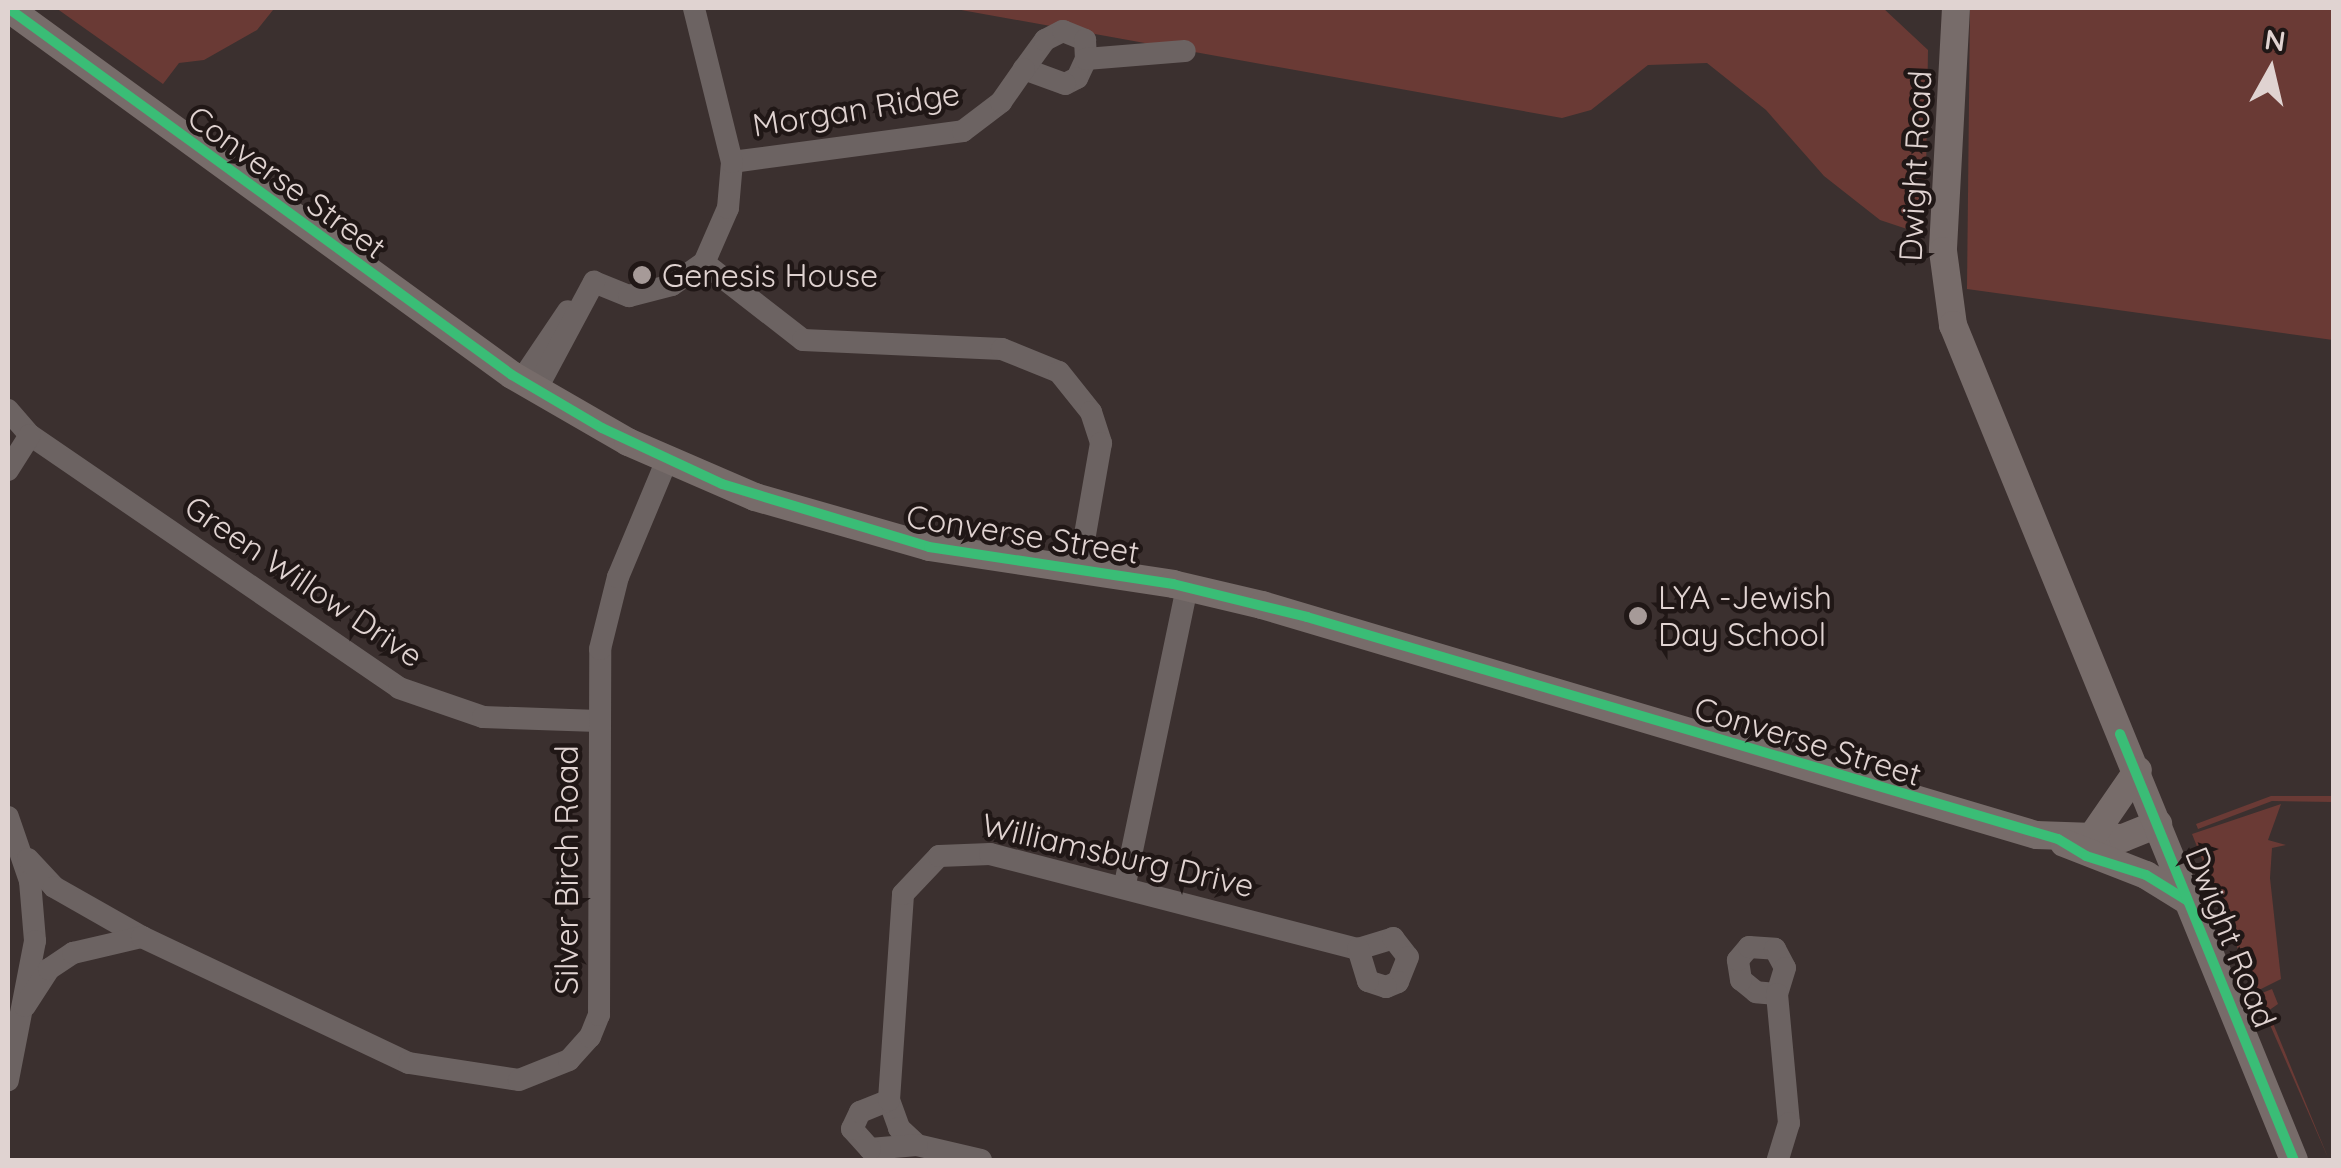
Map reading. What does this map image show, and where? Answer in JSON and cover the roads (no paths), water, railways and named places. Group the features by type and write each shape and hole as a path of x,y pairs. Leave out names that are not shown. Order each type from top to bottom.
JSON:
{"main road":[{"name":"Converse Street","path":"8,8 528,385 667,460 849,527 968,554 1188,587 2058,840 2123,838 2158,824"},
{"name":"Dwight Road","path":"1956,8 1943,251 1950,315 2294,1160"},
{"path":"2089,840 2115,812 2138,770"},
{"path":"2058,840 2086,856 2146,875 2188,901"}],"street":[{"path":"528,385 594,282 621,295 644,295 704,263 728,208 732,162 694,8"},
{"name":"Morgan Ridge","path":"732,162 963,130 1001,102 1045,40 1064,31 1085,40 1086,59"},
{"path":"1024,69 1065,84 1078,78 1086,59 1185,51"},
{"path":"704,263 774,323 810,342 1002,349 1059,372 1092,412 1101,443 1079,569"},
{"name":"Green Willow Drive","path":"8,410 30,435 400,688 482,716 598,721"},
{"path":"8,470 30,435"},
{"name":"Silver Birch Road","path":"22,852 54,887 142,936 408,1063 519,1080 553,1071 584,1046 598,1015 597,678 612,600 667,460"},
{"path":"1126,884 1188,587"},
{"path":"8,818 22,852 35,941 26,1006 8,1080"},
{"name":"Williamsburg Drive","path":"890,1100 900,914 907,884 927,863 972,851 1126,884 1358,950"},
{"path":"26,1006 50,969 73,953 142,936"},
{"path":"1777,994 1790,1106 1778,1160"},
{"path":"917,1146 899,1128 890,1100 856,1116 855,1138 870,1149 917,1146 981,1160"}],"place":[{"name":"Genesis House","path":"642,275"},
{"name":"LYA -Jewish Day School","path":"1638,616"}]}
